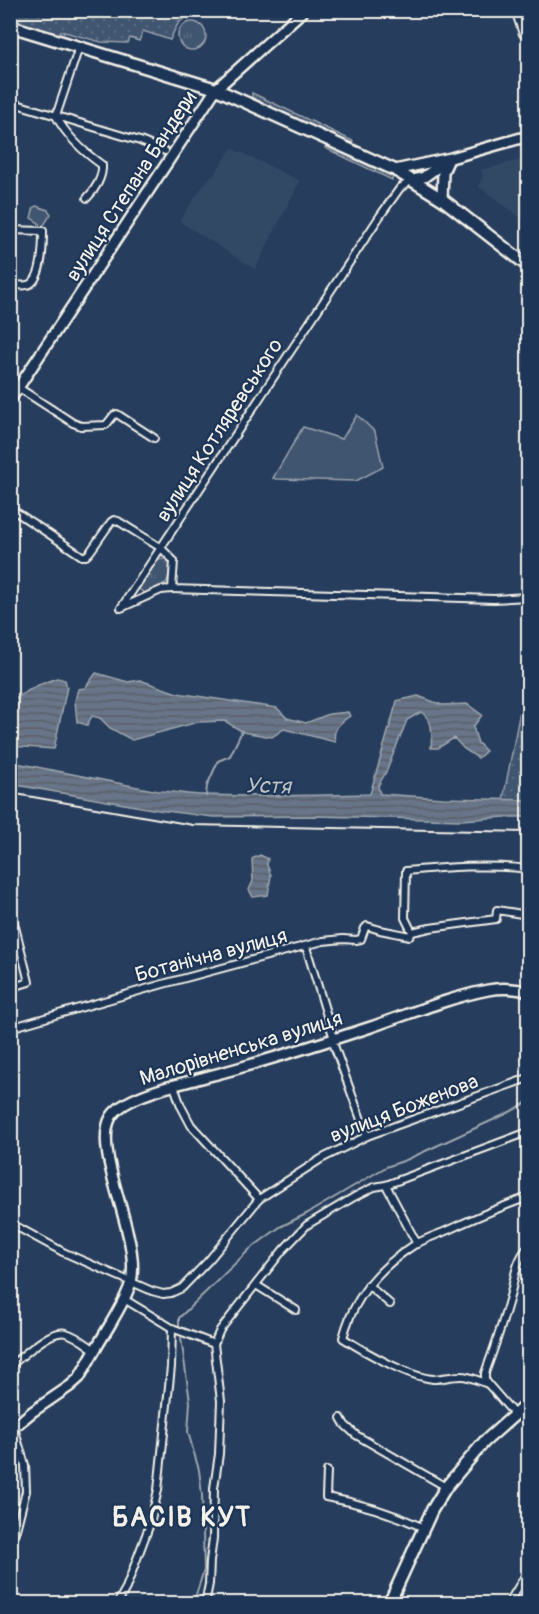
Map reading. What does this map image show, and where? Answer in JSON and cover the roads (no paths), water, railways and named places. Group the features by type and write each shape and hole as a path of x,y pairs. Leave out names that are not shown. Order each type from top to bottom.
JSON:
{"main road":[{"path":"10,26 216,89 394,170 442,199 528,266"},
{"path":"389,1604 424,1528 446,1487 484,1442 528,1403"}],"street":[{"name":"вулиця Степана Бандери","path":"10,400 216,89 304,10"},
{"path":"515,10 523,34"},
{"path":"79,46 56,116 60,124 90,156 102,165 103,172 87,198"},
{"path":"10,102 140,141 165,151"},
{"path":"394,170 451,158 528,136"},
{"path":"412,180 424,177 451,158"},
{"path":"442,199 443,172 451,158"},
{"path":"412,180 421,164"},
{"name":"вулиця Котляревського","path":"172,589 174,561 161,548 380,216 400,188 412,180"},
{"path":"10,230 43,231 43,244 40,264 31,284 10,284"},
{"path":"19,388 81,426 106,426 117,414 154,438"},
{"path":"10,508 82,556 90,552 114,520 161,548 122,608 161,590 172,589 494,599 528,597"},
{"path":"412,932 405,918 406,871 484,866 528,869"},
{"path":"10,907 29,982 10,988"},
{"name":"Ботанічна вулиця","path":"10,1028 323,941 361,939 367,926 410,936 412,932 430,928 496,919 497,910 528,915"},
{"path":"306,947 333,1040 367,1136"},
{"name":"Малорівненська вулиця","path":"12,1429 79,1378 124,1299 131,1281 131,1252 107,1149 107,1129 111,1117 120,1108 134,1099 174,1086 266,1061 489,989 528,991"},
{"name":"вулиця Боженова","path":"10,1223 63,1252 152,1291 163,1294 171,1293 182,1288 209,1260 259,1199 321,1159 367,1136 528,1078"},
{"path":"174,1086 191,1125 259,1199"},
{"path":"205,1604 209,1584 214,1488 219,1454 221,1401 214,1344 220,1330 294,1237 307,1225 374,1187 386,1185 528,1132"},
{"path":"386,1185 417,1244"},
{"path":"488,1384 461,1376 431,1379 417,1375 380,1359 343,1338 356,1303 369,1285 390,1264 417,1244 468,1220 528,1197"},
{"path":"515,1415 488,1384 485,1373 514,1285 516,1267 528,1246"},
{"path":"256,1285 296,1310"},
{"path":"369,1285 390,1304"},
{"path":"124,1299 172,1328 214,1344"},
{"path":"117,1604 126,1588 150,1524 158,1490 171,1366 172,1328"},
{"path":"10,1366 56,1333 73,1336 95,1350"},
{"path":"341,1418 356,1435 446,1487"},
{"path":"11,1549 26,1491 25,1465 12,1429"},
{"path":"327,1471 326,1497 365,1505 424,1528"},
{"path":"508,1604 528,1571"}],"waterway":[{"path":"206,796 207,786 218,761 230,756 242,731"},
{"path":"179,1326 179,1318 250,1249 280,1227 386,1167 406,1160 528,1102"},
{"path":"181,1338 190,1402 188,1432 199,1470 202,1495 204,1570 193,1604"}],"railway":[{"path":"10,793 193,825 528,832"}],"district":[{"name":"БАСІВ КУТ","path":"182,1517"}],"water label":[{"name":"Устя","path":"268,785"}]}
